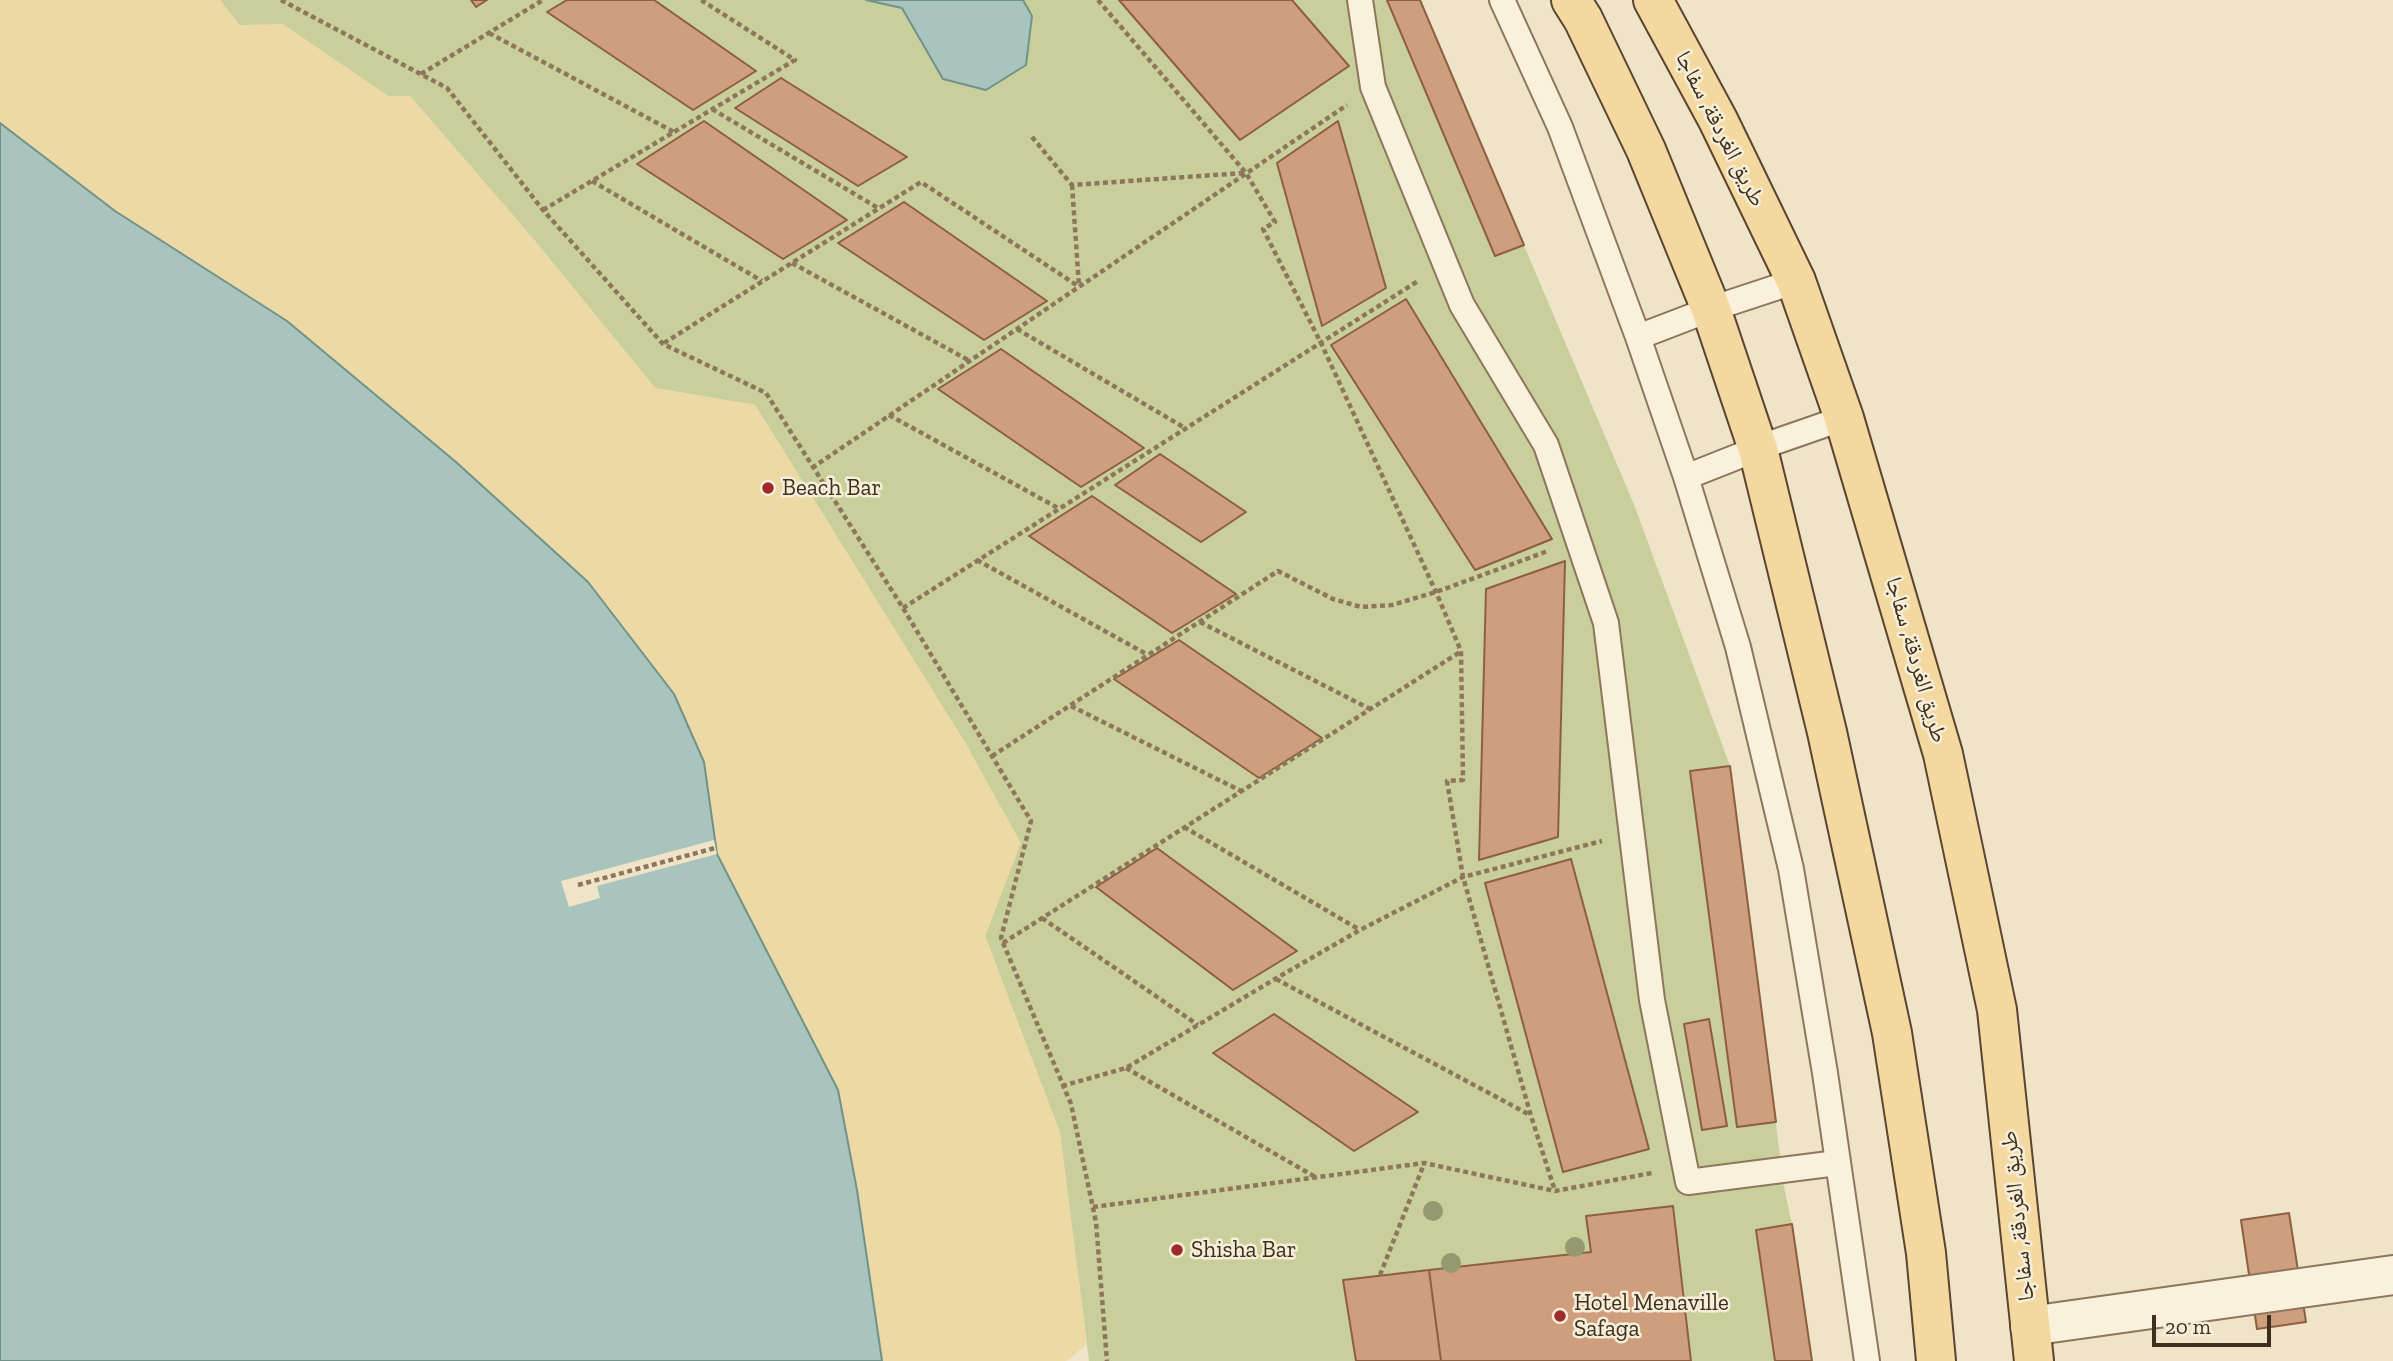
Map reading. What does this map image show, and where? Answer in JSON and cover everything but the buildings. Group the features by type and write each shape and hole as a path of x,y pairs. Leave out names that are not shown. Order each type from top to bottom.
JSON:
{"main road":[{"path":"1571,0 1583,19 1646,150 1711,309 1758,449 1827,732 1892,1033 1926,1254 1936,1361"},
{"name":"طريق الغردقة, سفاجا","path":"1653,0 1718,120 1796,281 1844,418 1944,754 1997,1010 2032,1344"}],"street":[{"path":"2032,1344 2393,1275"}],"lane":[{"path":"1360,0 1373,87 1462,305 1546,445 1606,623 1652,1000 1688,1182 1837,1163"},
{"path":"1502,0 1560,127 1638,337 1686,477 1738,647 1791,869 1825,1073 1867,1361"},
{"path":"1638,337 1796,281"},
{"path":"1686,477 1844,418"}],"path":[{"path":"281,0 447,88 543,210 663,344 766,393 903,608 1031,821 1001,938 1071,1104 1096,1222 1107,1361"},
{"path":"420,74 543,0"},
{"path":"543,210 795,60 701,0"},
{"path":"1098,0 1246,173 1275,222 1263,229 1321,342 1461,651 1463,780 1447,781 1463,877 1555,1191"},
{"path":"489,33 674,132"},
{"path":"812,468 1373,87"},
{"path":"712,110 878,208"},
{"path":"1032,137 1072,185 1079,287"},
{"path":"1072,185 1246,173"},
{"path":"592,181 762,281"},
{"path":"663,344 921,182 1079,287"},
{"path":"792,263 970,361"},
{"path":"903,608 1445,264"},
{"path":"1017,329 1185,428"},
{"path":"889,415 1058,508"},
{"path":"992,756 1278,571 1333,599 1361,607 1392,605 1436,592 1578,540"},
{"path":"977,560 1148,655"},
{"path":"1200,622 1370,709"},
{"path":"1003,943 1461,651"},
{"path":"1071,706 1242,791"},
{"path":"1184,827 1360,930"},
{"path":"1062,1086 1126,1068 1360,930 1463,877 1630,834"},
{"path":"579,885 715,848"},
{"path":"1042,918 1198,1025"},
{"path":"1275,979 1531,1116"},
{"path":"1126,1068 1318,1178"},
{"path":"1093,1207 1424,1163 1555,1191 1684,1167"},
{"path":"1380,1275 1424,1163"}],"green space":[{"path":"220,0 1420,0 1635,507 1730,766 1784,1187 1812,1361 1089,1361 1060,1133 985,936 1020,843 964,741 755,405 655,388 535,241 410,96 388,96 283,25 239,25"}],"sand":[{"path":"0,0 220,0 239,25 283,24 388,96 410,96 535,241 655,388 755,405 964,741 1021,843 985,936 1060,1133 1087,1344 1066,1361 882,1361 857,1190 838,1090 717,854 714,840 456,462 287,321 115,211 0,123"}],"water":[{"path":"866,0 1023,0 1032,16 1026,65 986,90 943,79 902,8"},
{"path":"0,123 115,211 287,321 456,462 588,582 674,694 704,762 717,854 838,1090 857,1190 882,1361 0,1361"}],"pier":[{"path":"714,840 717,854 597,886 600,898 569,907 561,881"}],"place":[{"name":"Beach Bar","path":"768,488"},
{"name":"Shisha Bar","path":"1177,1250"},
{"name":"Hotel Menaville Safaga","path":"1560,1316"}]}
